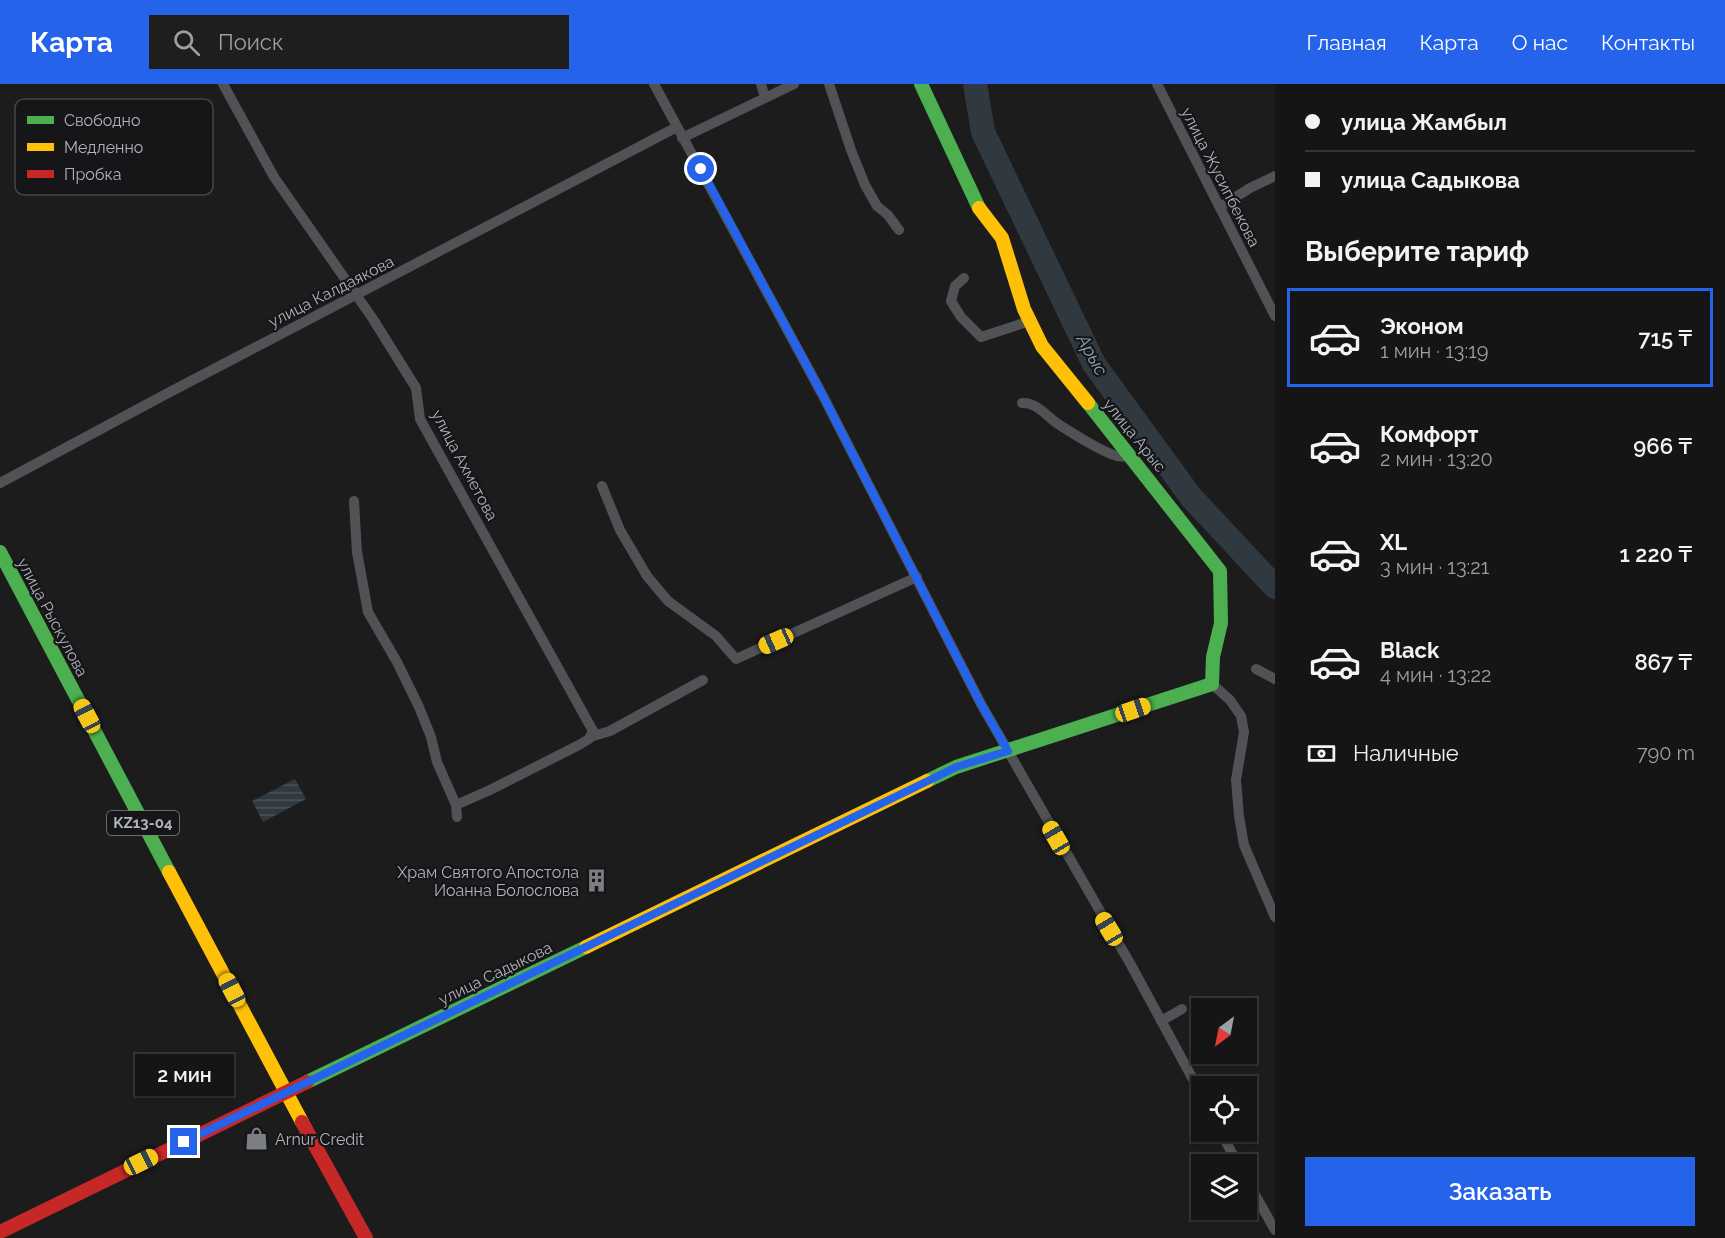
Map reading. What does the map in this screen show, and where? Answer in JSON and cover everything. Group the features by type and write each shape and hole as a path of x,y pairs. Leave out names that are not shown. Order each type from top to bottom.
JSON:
{"street":[{"name":"улица Ахметова","path":"223,84 274,177 373,319 416,388 420,419 593,731 590,737"},
{"path":"654,84 822,394 981,704 1191,1076"},
{"path":"761,84 765,98"},
{"name":"улица Калдаякова","path":"0,483 356,295 679,132 794,84"},
{"path":"829,84 865,185 877,206 888,215 899,230"},
{"name":"улица Арыс","path":"921,84 975,202 1002,238 1030,321 1042,346 1220,571 1221,623 1213,657 1212,684"},
{"name":"улица Жусипбекова","path":"1157,84 1275,316"},
{"path":"1220,207 1250,188 1275,176"},
{"path":"964,278 956,286 951,301 961,317 981,337 1030,321"},
{"path":"1022,403 1042,410 1075,434 1118,456 1131,456"},
{"path":"602,486 620,531 647,576 669,601 716,636 736,659 916,577"},
{"path":"354,501 357,552 368,612 397,662 419,707 431,737 437,762 456,805 457,817"},
{"name":"улица Рыскулова","path":"0,552 286,1093 366,1238"},
{"path":"1256,669 1275,680"},
{"path":"456,805 558,756 590,737 610,731 703,680"},
{"path":"1008,751 1212,684 1230,700 1241,716 1244,732 1236,780 1239,816 1244,845 1275,917"},
{"name":"улица Садыкова","path":"0,1232 956,767 1008,751"},
{"path":"1161,1021 1182,1009"},
{"path":"1257,1198 1275,1230"}],"shaded area":[{"path":"295,779 306,799 263,822 252,801"}],"waterway":[{"name":"Арыс","path":"975,84 983,132 1094,364 1191,497 1275,587"}],"traffic: fast":[{"path":"921,84 979,208"},
{"path":"927,781 956,767 1212,684 1213,657 1221,623 1220,571 1088,403"},
{"path":"0,552 169,872"},
{"path":"307,1082 586,947"}],"traffic: slow":[{"path":"979,208 1002,238 1024,309 1042,346 1088,403"},
{"path":"586,947 927,781"},
{"path":"169,872 302,1122"}],"traffic: jam":[{"path":"0,1232 307,1082"},
{"path":"302,1122 366,1238"}],"place":[{"name":"Храм Святого Апостола Иоанна Болослова","path":"597,881"},
{"name":"Arnur Credit","path":"257,1139"}],"route":[{"path":"184,1142 956,767 1008,751 981,704 822,394 701,169"}]}
